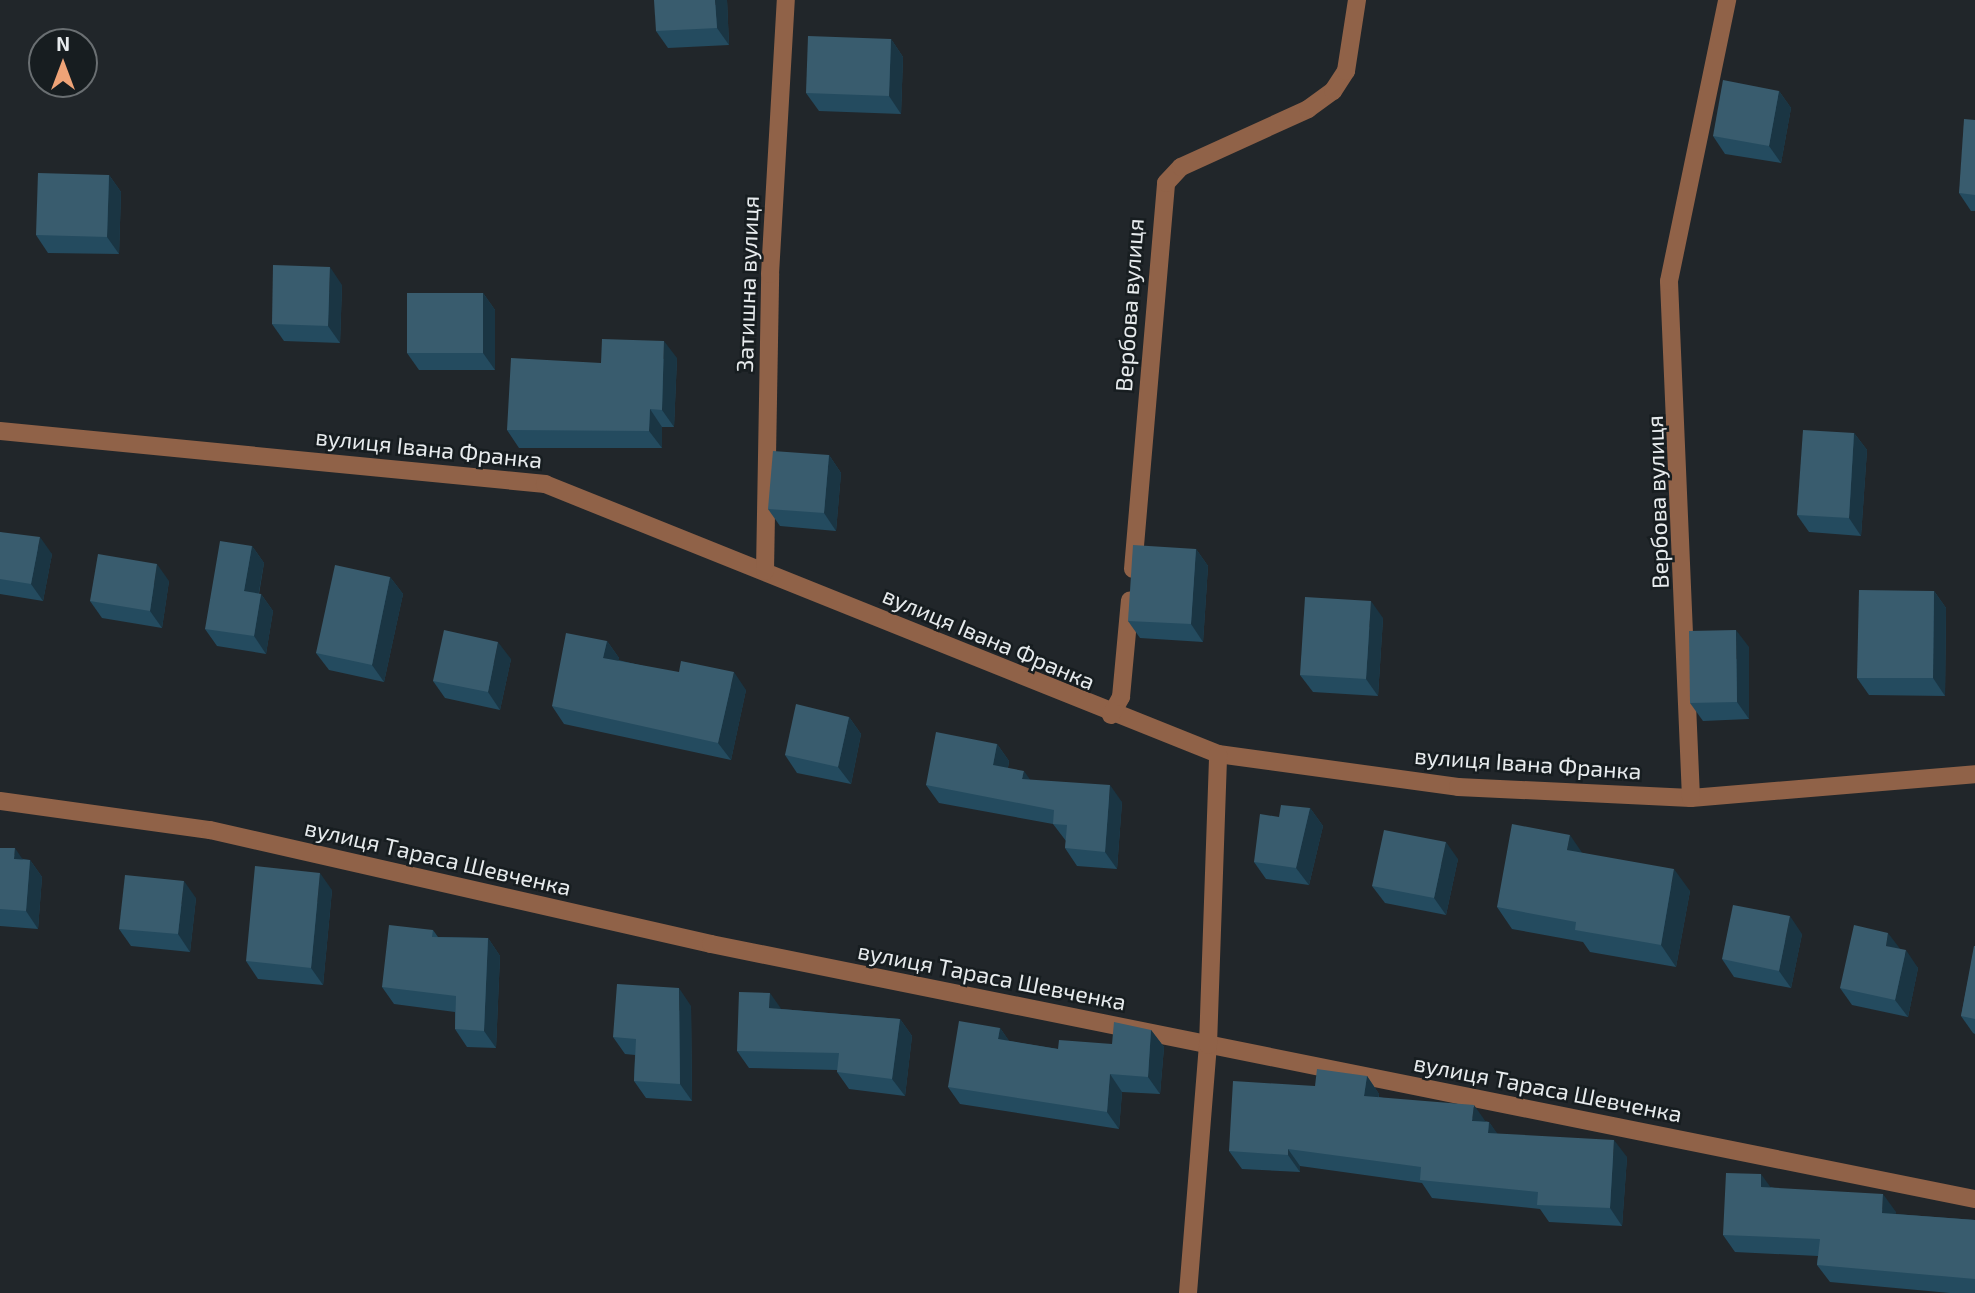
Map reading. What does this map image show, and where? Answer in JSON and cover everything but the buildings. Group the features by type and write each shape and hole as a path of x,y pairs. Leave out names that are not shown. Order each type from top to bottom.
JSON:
{"street":[{"name":"Затишна вулиця","path":"765,571 770,274 786,0"},
{"name":"Вербова вулиця","path":"1111,715 1124,680 1166,183 1181,166 1308,109 1333,91 1346,71 1357,0"},
{"name":"Вербова вулиця","path":"1691,798 1669,281 1727,0"},
{"name":"вулиця Івана Франка","path":"0,431 545,484 765,571 1111,715 1218,754 1458,787 1691,798 1975,774"},
{"path":"1188,1293 1208,1045 1218,754"},
{"name":"вулиця Тараса Шевченка","path":"0,800 210,830 712,944 1975,1199"}]}
